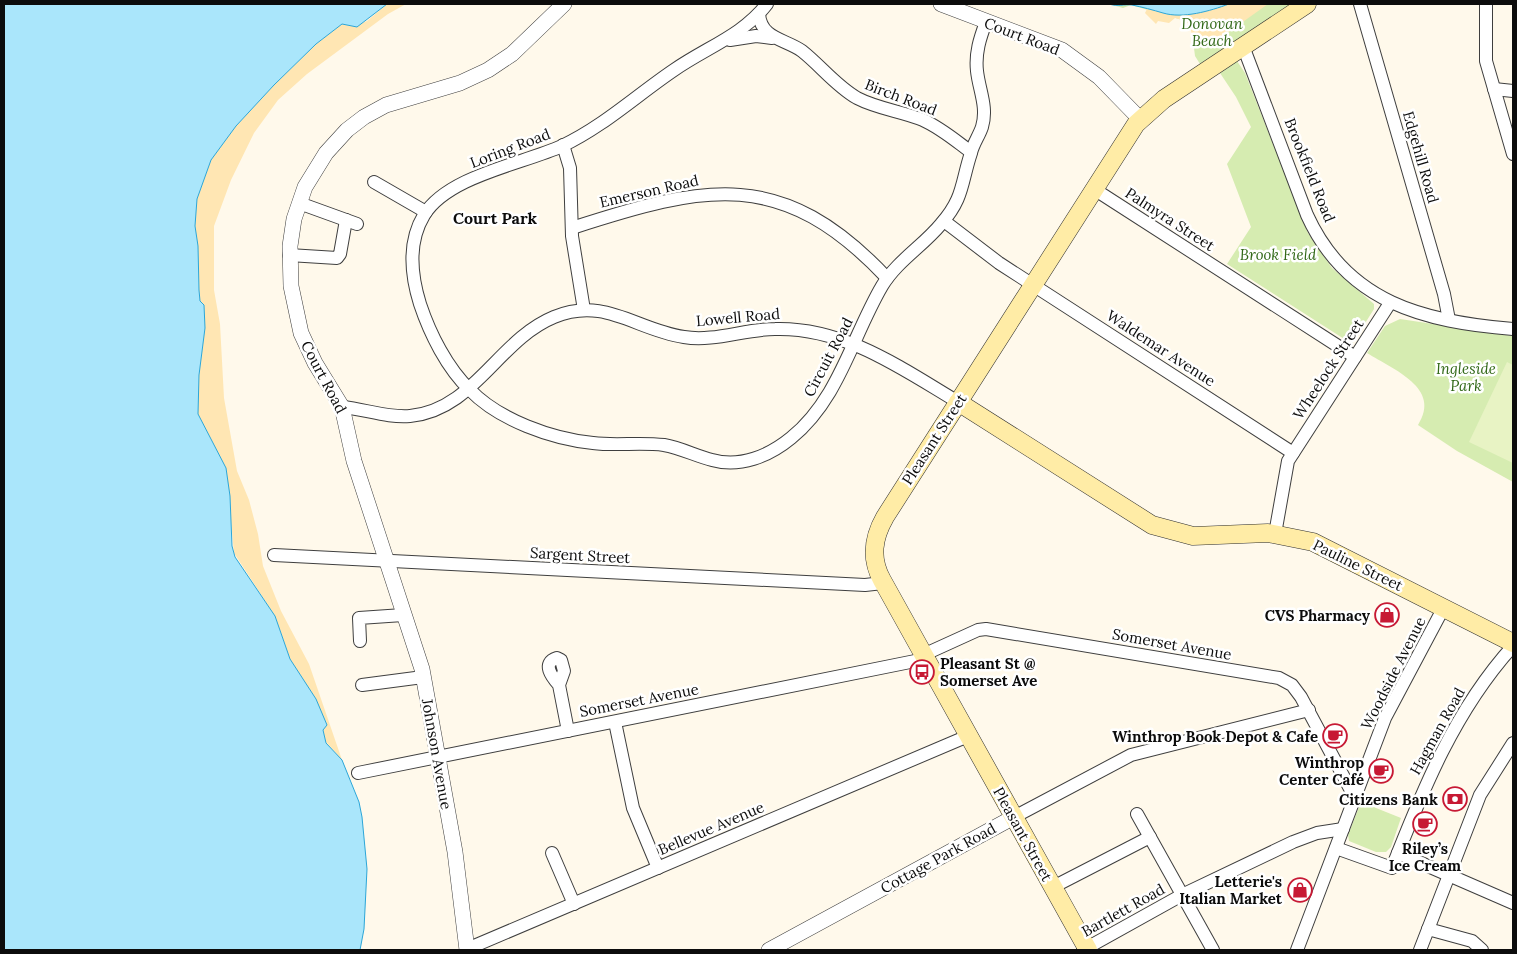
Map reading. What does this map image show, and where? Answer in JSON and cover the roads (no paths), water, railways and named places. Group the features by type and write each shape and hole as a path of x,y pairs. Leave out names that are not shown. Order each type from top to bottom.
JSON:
{"main road":[{"name":"Pleasant Street","path":"1086,950 1053,887 883,583 874,561 874,544 877,532 958,402 1140,119 1164,99 1307,4"},
{"name":"Pauline Street","path":"958,402 1136,517 1157,527 1199,536 1275,534 1301,538 1326,547 1513,644"}],"street":[{"name":"Court Road","path":"386,562 354,461 342,407 315,363 301,333 292,293 289,255 298,203 309,177 322,158 339,137 355,123 386,105 460,83 488,70 516,51 564,4"},
{"name":"Court Road","path":"941,4 1038,40 1070,55 1099,77 1140,119"},
{"name":"Edgehill Road","path":"1360,4 1444,294 1449,320"},
{"path":"1486,4 1485,54 1513,154"},
{"path":"762,9 762,26 772,38"},
{"name":"Loring Road","path":"469,390 433,336 414,282 413,244 417,229 426,212 439,197 456,186 563,145 616,114 676,68 728,40 762,9"},
{"name":"Circuit Road","path":"469,390 517,421 552,435 593,443 661,445 717,461 737,462 768,453 791,438 807,423 830,393 887,278 944,221 962,190 971,152 984,118 977,56 986,22"},
{"name":"Birch Road","path":"728,40 756,36 772,38 790,44 802,51 855,97 879,107 927,122 971,152"},
{"name":"Brookfield Road","path":"1243,46 1314,230 1342,268 1365,288 1390,303 1416,313 1449,320 1513,329"},
{"path":"1494,89 1513,91"},
{"path":"563,145 570,168 572,228 584,310"},
{"path":"374,182 426,212"},
{"name":"Palmyra Street","path":"1094,189 1355,357"},
{"name":"Emerson Road","path":"572,228 636,208 683,198 721,194 753,195 790,206 823,221 856,246 887,278"},
{"path":"289,255 337,258 352,222 298,203"},
{"name":"Waldemar Avenue","path":"944,221 999,263 1293,453"},
{"name":"Wheelock Street","path":"1293,453 1390,303"},
{"name":"Lowell Road","path":"469,390 528,330 554,317 584,310 610,312 670,334 691,338 761,329 790,329 811,332 854,344 958,402"},
{"path":"342,407 386,415 408,416 433,410 469,390"},
{"path":"1275,534 1285,471 1293,453"},
{"name":"Sargent Street","path":"274,556 865,585 883,583"},
{"name":"Johnson Avenue","path":"386,562 423,677 455,852 467,950"},
{"name":"Woodside Avenue","path":"1297,950 1390,708 1444,608"},
{"path":"360,641 358,618 403,615"},
{"name":"Somerset Avenue","path":"358,773 615,722 924,657 986,629 1279,678 1295,689 1355,798"},
{"name":"Hagman Road","path":"1336,848 1392,868 1440,754 1477,693 1513,644"},
{"path":"362,685 423,677"},
{"path":"559,685 568,731"},
{"name":"Cottage Park Road","path":"769,950 1131,755 1308,710"},
{"path":"615,722 633,808 658,868"},
{"name":"Bellevue Avenue","path":"467,950 968,736"},
{"path":"1420,950 1480,795 1513,743"},
{"path":"1137,814 1213,950"},
{"name":"Bartlett Road","path":"1086,950 1182,895 1293,842 1316,833 1343,829"},
{"path":"1053,887 1150,837"},
{"path":"552,853 574,904"},
{"path":"1398,853 1513,903"},
{"path":"1428,929 1472,941 1482,950"}],"water":[{"path":"4,4 387,4 357,27 342,24 316,44 236,126 211,160 197,199 195,226 198,246 200,301 204,305 205,328 199,375 198,414 226,468 230,496 232,546 235,557 275,616 290,659 316,699 327,725 323,730 326,743 342,760 359,802 367,869 364,929 360,950 4,950"},
{"path":"1109,4 1229,4 1205,12 1171,15 1132,5"}],"place":[{"name":"CVS Pharmacy","path":"1387,615"},
{"name":"Pleasant St @ Somerset Ave","path":"922,672"},
{"name":"Winthrop Book Depot & Cafe","path":"1335,736"},
{"name":"Winthrop Center Café","path":"1381,771"},
{"name":"Citizens Bank","path":"1455,799"},
{"name":"Riley’s Ice Cream","path":"1425,824"},
{"name":"Letterie's Italian Market","path":"1300,890"}],"district":[{"name":"Court Park","path":"495,218"}],"park label":[{"name":"Donovan Beach","path":"1212,32"},
{"name":"Brook Field","path":"1278,254"},
{"name":"Ingleside Park","path":"1466,376"}]}
